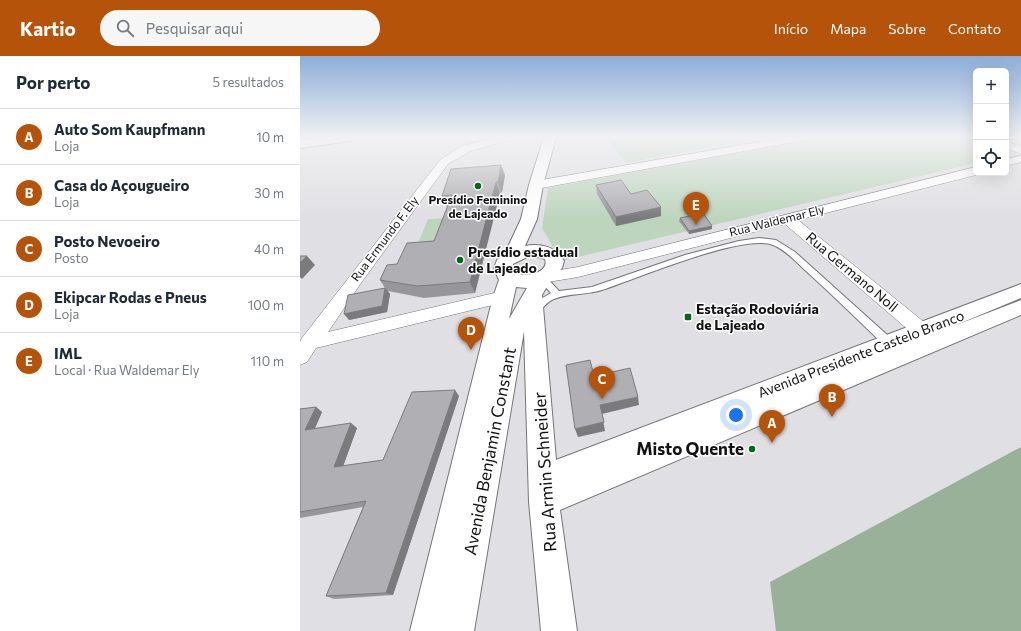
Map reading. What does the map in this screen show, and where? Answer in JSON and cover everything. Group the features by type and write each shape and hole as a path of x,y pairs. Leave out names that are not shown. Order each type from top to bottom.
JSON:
{"main road":[{"name":"Avenida Benjamin Constant","path":"428,631 508,277 529,219 542,164"},
{"path":"529,219 544,251 524,251 508,277 528,282 541,296"},
{"name":"Avenida Benjamin Constant","path":"456,631 512,335 519,316 541,296 550,273 555,266 555,260 551,254 544,251"},
{"name":"Avenida Presidente Castelo Branco","path":"928,336 1021,291"},
{"name":"Rua Armin Schneider","path":"541,296 544,490 559,631"},
{"name":"Avenida Presidente Castelo Branco","path":"544,490 928,336 1021,307"}],"street":[{"name":"Rua Ermundo F. Ely","path":"304,350 355,279 444,164"},
{"path":"536,185 655,164"},
{"name":"Rua Waldemar Ely","path":"541,296 578,272 973,172"},
{"name":"Rua Germano Noll","path":"787,218 928,336"},
{"path":"304,350 508,277"}],"lane":[{"path":"541,296 586,292 694,256 744,242 754,240 770,241 788,251 815,273 895,349"}],"green space":[{"path":"677,164 972,164 561,261 542,228 548,188"},
{"path":"450,218 439,244 417,246 428,219"},
{"path":"1021,447 1021,631 776,631 770,582"}],"building":[{"path":"501,165 498,182 496,182 470,282 417,286 380,280 387,265 397,264 407,243 434,241 452,195 442,196 451,169"},
{"path":"621,180 631,194 647,190 661,207 616,217 596,185"},
{"path":"703,213 712,226 689,231 680,218"},
{"path":"300,256 307,256 300,263"},
{"path":"385,288 382,306 344,314 348,295"},
{"path":"590,360 594,376 630,368 638,397 600,405 604,422 575,429 566,365"},
{"path":"455,390 386,593 326,596 366,501 300,512 300,409 316,407 305,430 351,423 334,467 383,460 412,392"}],"place":[{"name":"Presídio Feminino de Lajeado","path":"478,186"},
{"name":"IML","path":"696,225"},
{"name":"Presídio estadual de Lajeado","path":"460,260"},
{"name":"Estação Rodoviária de Lajeado","path":"688,317"},
{"name":"Ekipcar Rodas e Pneus","path":"471,350"},
{"name":"Posto Nevoeiro","path":"602,399"},
{"name":"Casa do Açougueiro","path":"832,417"},
{"name":"Auto Som Kaupfmann","path":"772,443"},
{"name":"Misto Quente","path":"752,449"}]}
